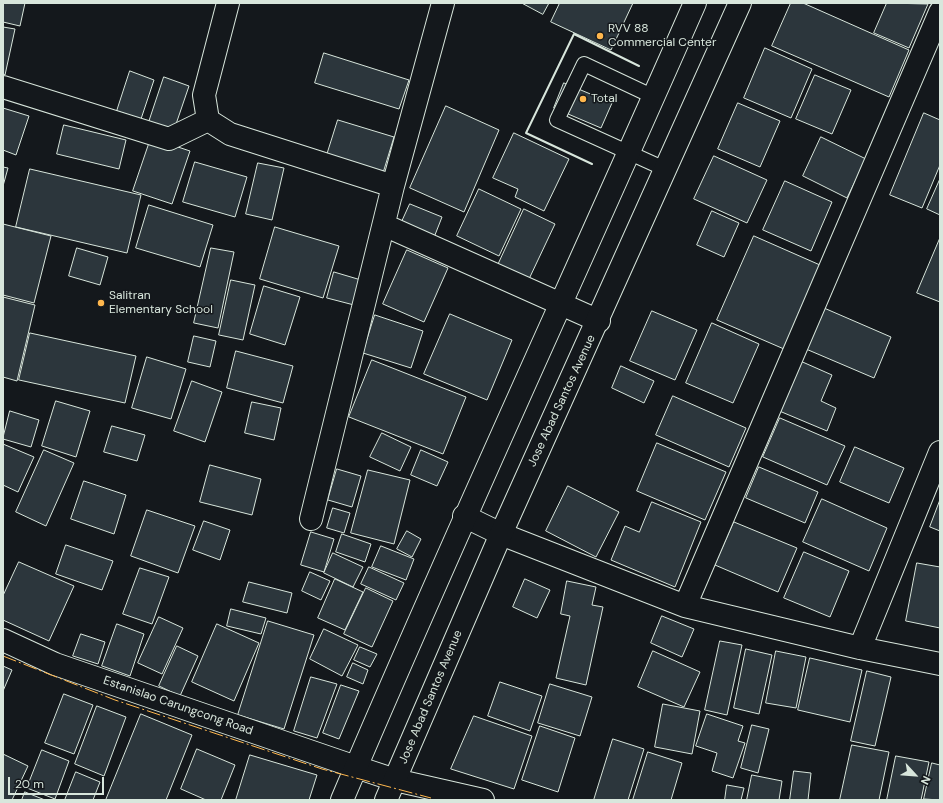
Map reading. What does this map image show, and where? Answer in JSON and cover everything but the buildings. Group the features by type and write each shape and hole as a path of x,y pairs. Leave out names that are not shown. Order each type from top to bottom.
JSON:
{"street":[{"path":"228,3 204,95 208,120 230,134 393,186"},
{"path":"311,519 393,186 443,3"},
{"path":"342,800 464,516 562,303 695,3"},
{"name":"Jose Abad Santos Avenue","path":"386,800 501,534 599,320 740,3"},
{"path":"685,606 940,12"},
{"path":"3,87 169,139 208,120"},
{"path":"384,225 599,320"},
{"path":"860,648 940,452"},
{"path":"464,516 501,534 685,606 860,648 940,664"},
{"name":"Estanislao Carungcong Road","path":"3,640 55,664 356,767 395,780 483,800"}],"lane":[{"path":"654,97 584,64 557,120 665,169"}],"wall":[{"path":"592,164 526,133 574,34 639,66"}],"power":[{"path":"3,656 115,700 322,769 431,798"}],"place":[{"name":"RVV 88 Commercial Center","path":"600,36"},
{"name":"Total","path":"583,99"},
{"name":"Salitran Elementary School","path":"101,303"}]}
